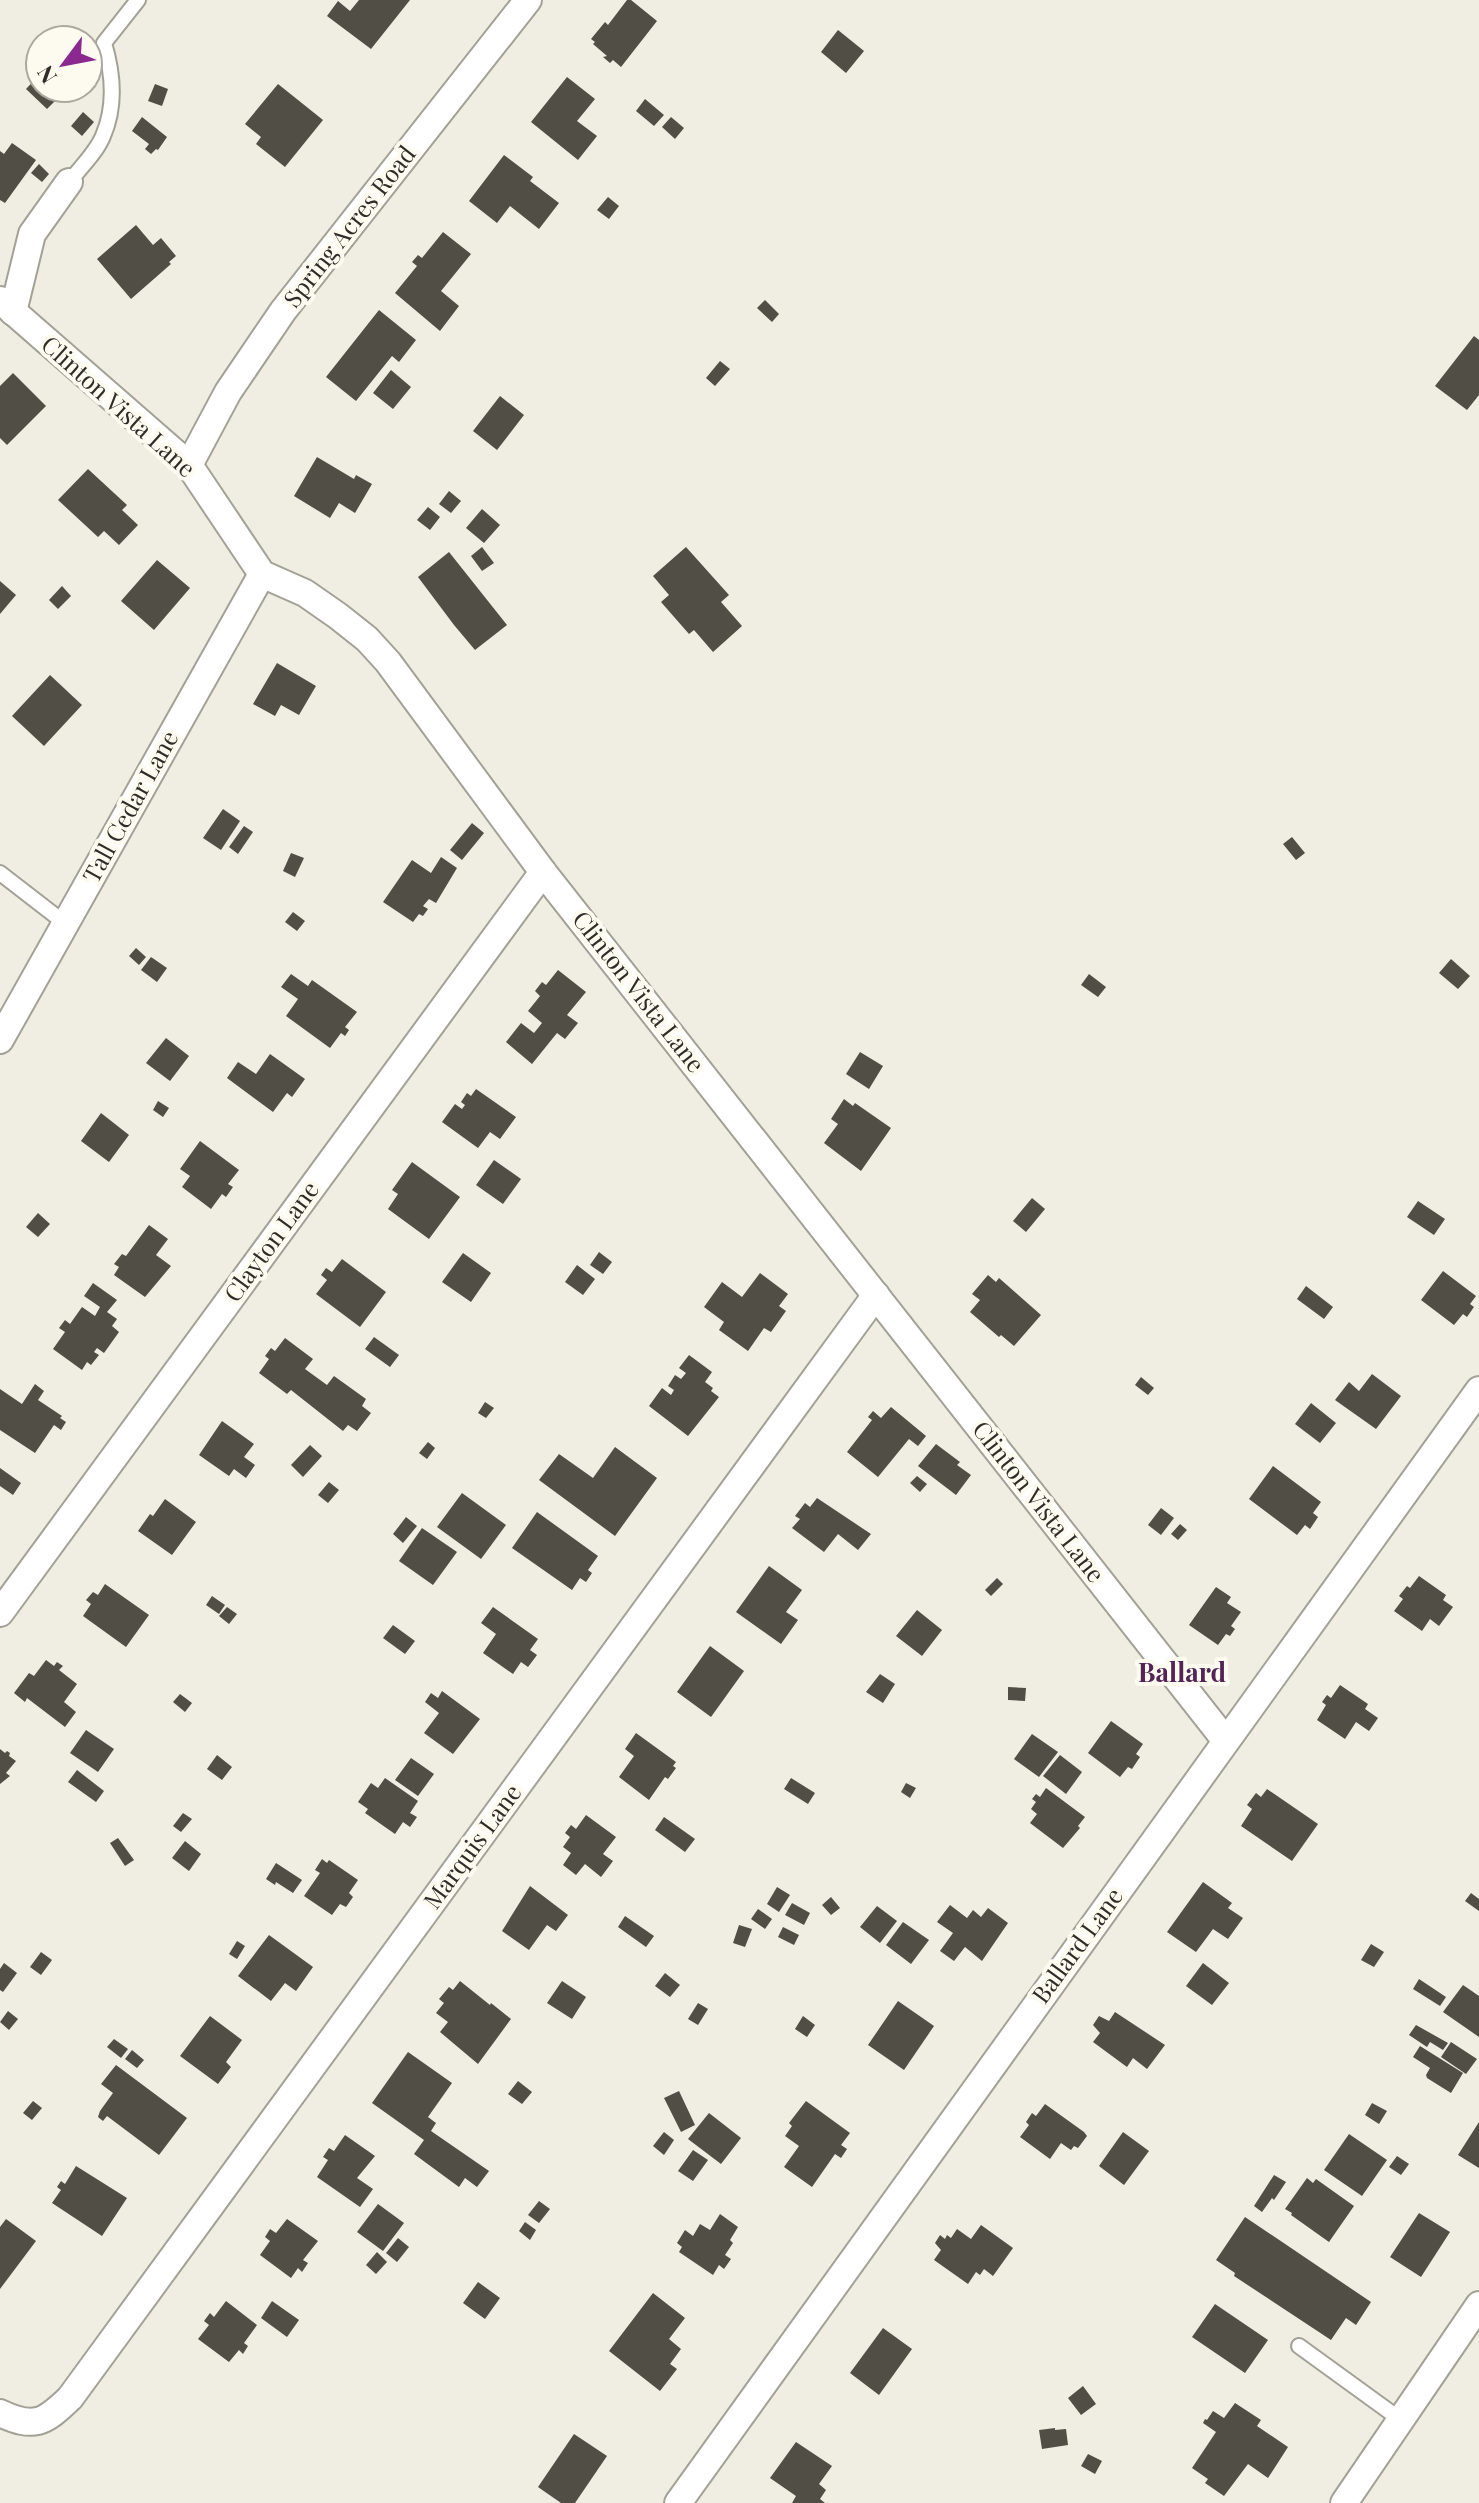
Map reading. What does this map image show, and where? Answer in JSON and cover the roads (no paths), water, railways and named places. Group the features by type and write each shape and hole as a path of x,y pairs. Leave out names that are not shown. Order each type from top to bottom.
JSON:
{"street":[{"name":"Spring Acres Road","path":"189,465 228,392 283,311 528,0"},
{"path":"6,306 32,234 69,182"},
{"name":"Clinton Vista Lane","path":"6,306 189,465 262,574 305,593 367,639 388,662 543,872 1226,1741"},
{"name":"Tall Cedar Lane","path":"0,1040 262,574"},
{"name":"Clayton Lane","path":"0,1613 543,872"},
{"name":"Marquis Lane","path":"0,2413 17,2421 33,2423 51,2417 70,2398 876,1295"},
{"name":"Ballard Lane","path":"678,2503 1479,1390"},
{"path":"1344,2503 1479,2305"}],"lane":[{"path":"69,182 103,137 112,101 111,73 104,43 138,0"},
{"path":"0,873 66,924"},
{"path":"1299,2346 1401,2420"}],"district":[{"name":"Ballard","path":"1182,1673"}]}
